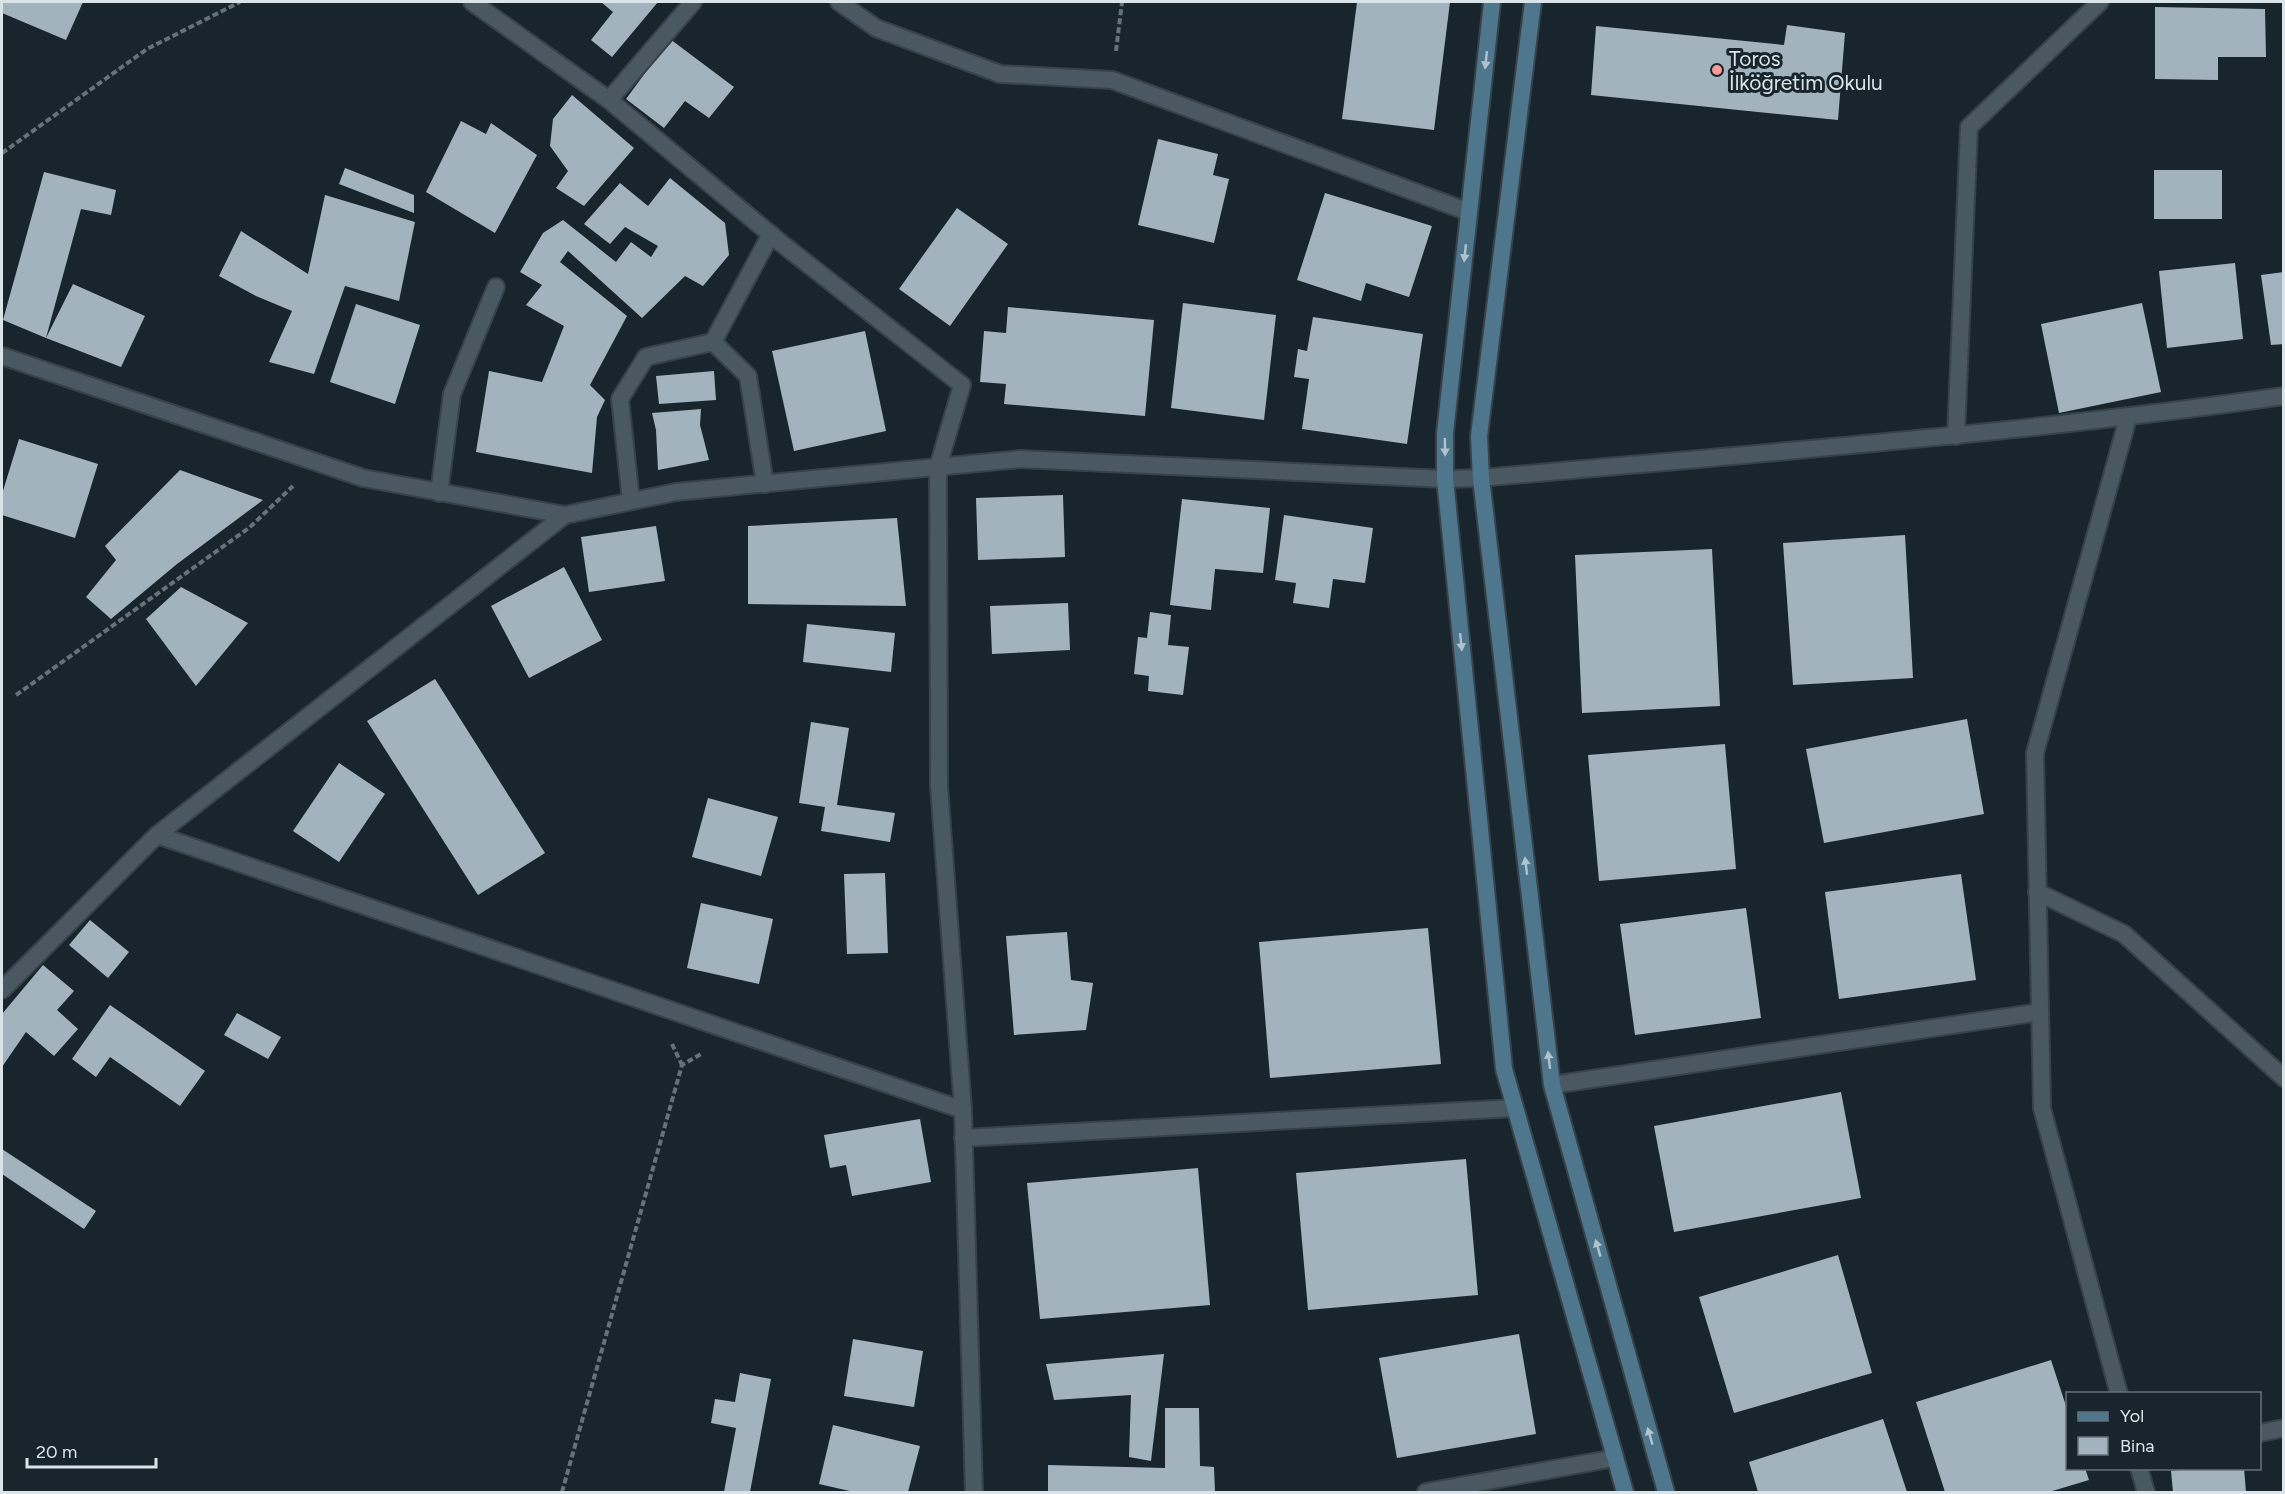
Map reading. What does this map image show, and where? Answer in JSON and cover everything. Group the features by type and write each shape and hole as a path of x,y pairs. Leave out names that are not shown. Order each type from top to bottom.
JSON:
{"main road":[{"path":"1492,2 1445,433 1446,479 1504,1069 1625,1492"},
{"path":"1533,2 1479,436 1481,478 1552,1085 1666,1492"}],"street":[{"path":"472,2 609,100 771,234 962,385 938,467 939,786 963,1110 974,1492"},
{"path":"609,100 693,2"},
{"path":"839,2 876,28 1000,74 1112,80 1469,212"},
{"path":"1956,436 1969,127 2100,2"},
{"path":"631,501 620,399 646,357 713,342 771,234"},
{"path":"439,493 452,394 496,287"},
{"path":"713,342 747,376 765,484"},
{"path":"2,356 363,478 565,515 676,492 1020,459 1446,479 1481,478 1956,436 2128,418 2283,396"},
{"path":"2118,1392 2042,1108 2035,753 2128,418"},
{"path":"2,990 157,835 565,515"},
{"path":"157,835 963,1110"},
{"path":"2037,892 2124,934 2283,1078"},
{"path":"1552,1085 2040,1012"},
{"path":"963,1138 1515,1108"},
{"path":"2261,1433 2283,1428"},
{"path":"1426,1492 1615,1458"},
{"path":"2140,1470 2146,1492"}],"path":[{"path":"2,153 147,49 240,2"},
{"path":"1112,80 1122,2"},
{"path":"16,695 249,528 318,463"},
{"path":"562,1492 681,1065 739,1033"}],"building":[{"path":"2,2 83,2 66,40 2,13"},
{"path":"601,2 658,2 612,57 591,40 613,12"},
{"path":"1357,2 1450,2 1434,130 1342,119"},
{"path":"2155,7 2265,9 2266,57 2218,57 2218,80 2155,79"},
{"name":"Toros İlköğretim Okulu","path":"1787,25 1845,33 1838,120 1591,95 1596,26 1784,45"},
{"path":"670,39 734,87 709,118 685,101 664,128 626,99"},
{"path":"572,95 634,148 584,206 556,188 568,171 550,146 553,119"},
{"path":"461,121 486,134 491,123 537,155 495,233 426,192"},
{"path":"1158,139 1218,154 1213,175 1229,179 1214,243 1138,225"},
{"path":"345,168 414,195 414,213 339,184"},
{"path":"2154,170 2222,170 2222,219 2154,219"},
{"path":"44,172 116,190 111,215 81,209 46,338 3,320"},
{"path":"670,178 725,223 729,255 703,286 685,276 642,318 568,251 560,262 627,316 590,385 605,400 597,417 592,473 476,452 489,371 542,382 564,326 526,305 542,285 520,272 543,233 563,220 616,262 631,242 651,257 658,246 625,227 610,244 584,224 620,183 648,206"},
{"path":"1325,193 1432,226 1409,297 1366,283 1361,301 1297,280"},
{"path":"325,195 415,222 399,301 345,286 314,374 269,362 292,311 256,296 219,276 241,231 308,274"},
{"path":"957,208 1008,244 950,326 899,289"},
{"path":"2235,263 2243,339 2167,348 2159,271"},
{"path":"2284,272 2284,344 2271,345 2261,275"},
{"path":"73,284 145,316 121,367 46,338"},
{"path":"1183,303 1276,315 1264,420 1171,408"},
{"path":"2142,303 2161,392 2059,413 2041,324"},
{"path":"356,304 420,325 395,404 330,382"},
{"path":"1008,307 1154,320 1145,416 1004,404 1006,384 980,382 984,331 1006,333"},
{"path":"1313,317 1423,334 1407,444 1302,429 1309,379 1294,377 1298,349 1307,351"},
{"path":"865,331 886,431 794,451 772,351"},
{"path":"714,371 716,400 659,404 656,376"},
{"path":"701,409 700,425 709,460 658,470 656,430 652,413"},
{"path":"19,439 98,464 75,538 2,515 2,494"},
{"path":"180,470 263,500 177,564 111,619 86,597 116,560 105,546"},
{"path":"1063,495 1065,557 978,560 976,498"},
{"path":"1182,499 1270,508 1263,573 1215,569 1211,610 1170,605"},
{"path":"1284,515 1373,528 1365,583 1333,579 1329,608 1293,603 1296,583 1275,580"},
{"path":"897,518 906,606 748,604 748,526"},
{"path":"656,526 665,581 589,592 581,537"},
{"path":"1905,535 1913,678 1793,685 1783,543"},
{"path":"1712,549 1720,706 1582,713 1575,555"},
{"path":"564,567 602,640 529,678 491,606"},
{"path":"181,587 248,623 196,686 146,619"},
{"path":"1068,603 1070,650 992,654 990,606"},
{"path":"1150,612 1171,615 1168,645 1189,647 1183,695 1148,691 1149,676 1134,674 1138,637 1147,638"},
{"path":"807,624 895,633 891,672 803,662"},
{"path":"435,679 545,853 478,895 367,721"},
{"path":"1967,719 1984,814 1824,843 1806,749"},
{"path":"811,722 849,728 837,805 895,813 890,842 821,831 825,807 799,803"},
{"path":"1725,744 1736,869 1599,881 1588,755"},
{"path":"339,763 385,794 339,862 293,831"},
{"path":"708,798 778,817 761,876 692,857"},
{"path":"885,873 888,953 847,954 844,874"},
{"path":"1961,874 1976,980 1839,999 1825,892"},
{"path":"701,903 773,919 759,984 687,968"},
{"path":"1746,908 1761,1018 1635,1035 1620,924"},
{"path":"90,920 129,952 108,978 69,945"},
{"path":"1428,928 1441,1064 1270,1078 1259,942"},
{"path":"1067,932 1071,980 1093,983 1086,1030 1014,1035 1006,936"},
{"path":"43,965 74,991 57,1010 78,1029 54,1056 26,1032 2,1067 2,1014"},
{"path":"110,1005 205,1071 180,1106 110,1057 96,1077 72,1059"},
{"path":"237,1013 281,1037 268,1059 224,1035"},
{"path":"1841,1092 1861,1198 1674,1232 1654,1126"},
{"path":"920,1119 931,1182 852,1196 846,1165 830,1168 824,1135"},
{"path":"2,1149 96,1211 84,1229 2,1174"},
{"path":"1466,1159 1478,1295 1308,1310 1296,1173"},
{"path":"1198,1168 1210,1305 1040,1319 1027,1183"},
{"path":"1838,1255 1872,1373 1734,1413 1699,1297"},
{"path":"1519,1334 1536,1434 1397,1458 1379,1358"},
{"path":"853,1339 923,1351 914,1407 844,1396"},
{"path":"1164,1354 1151,1461 1129,1457 1131,1395 1054,1400 1046,1364"},
{"path":"2051,1360 2066,1406 2066,1470 2086,1470 2089,1480 2049,1492 1945,1492 1916,1402"},
{"path":"740,1373 771,1379 750,1492 724,1492 736,1428 711,1423 715,1399 735,1402"},
{"path":"1165,1408 1199,1408 1200,1466 1214,1467 1215,1492 1048,1492 1048,1465 1165,1468"},
{"path":"1883,1419 1907,1492 1758,1492 1749,1462"},
{"path":"833,1425 920,1446 908,1492 854,1492 819,1484"},
{"path":"2244,1470 2246,1492 2173,1492 2171,1471"}],"place":[{"name":"Toros İlköğretim Okulu","path":"1717,70"}]}
